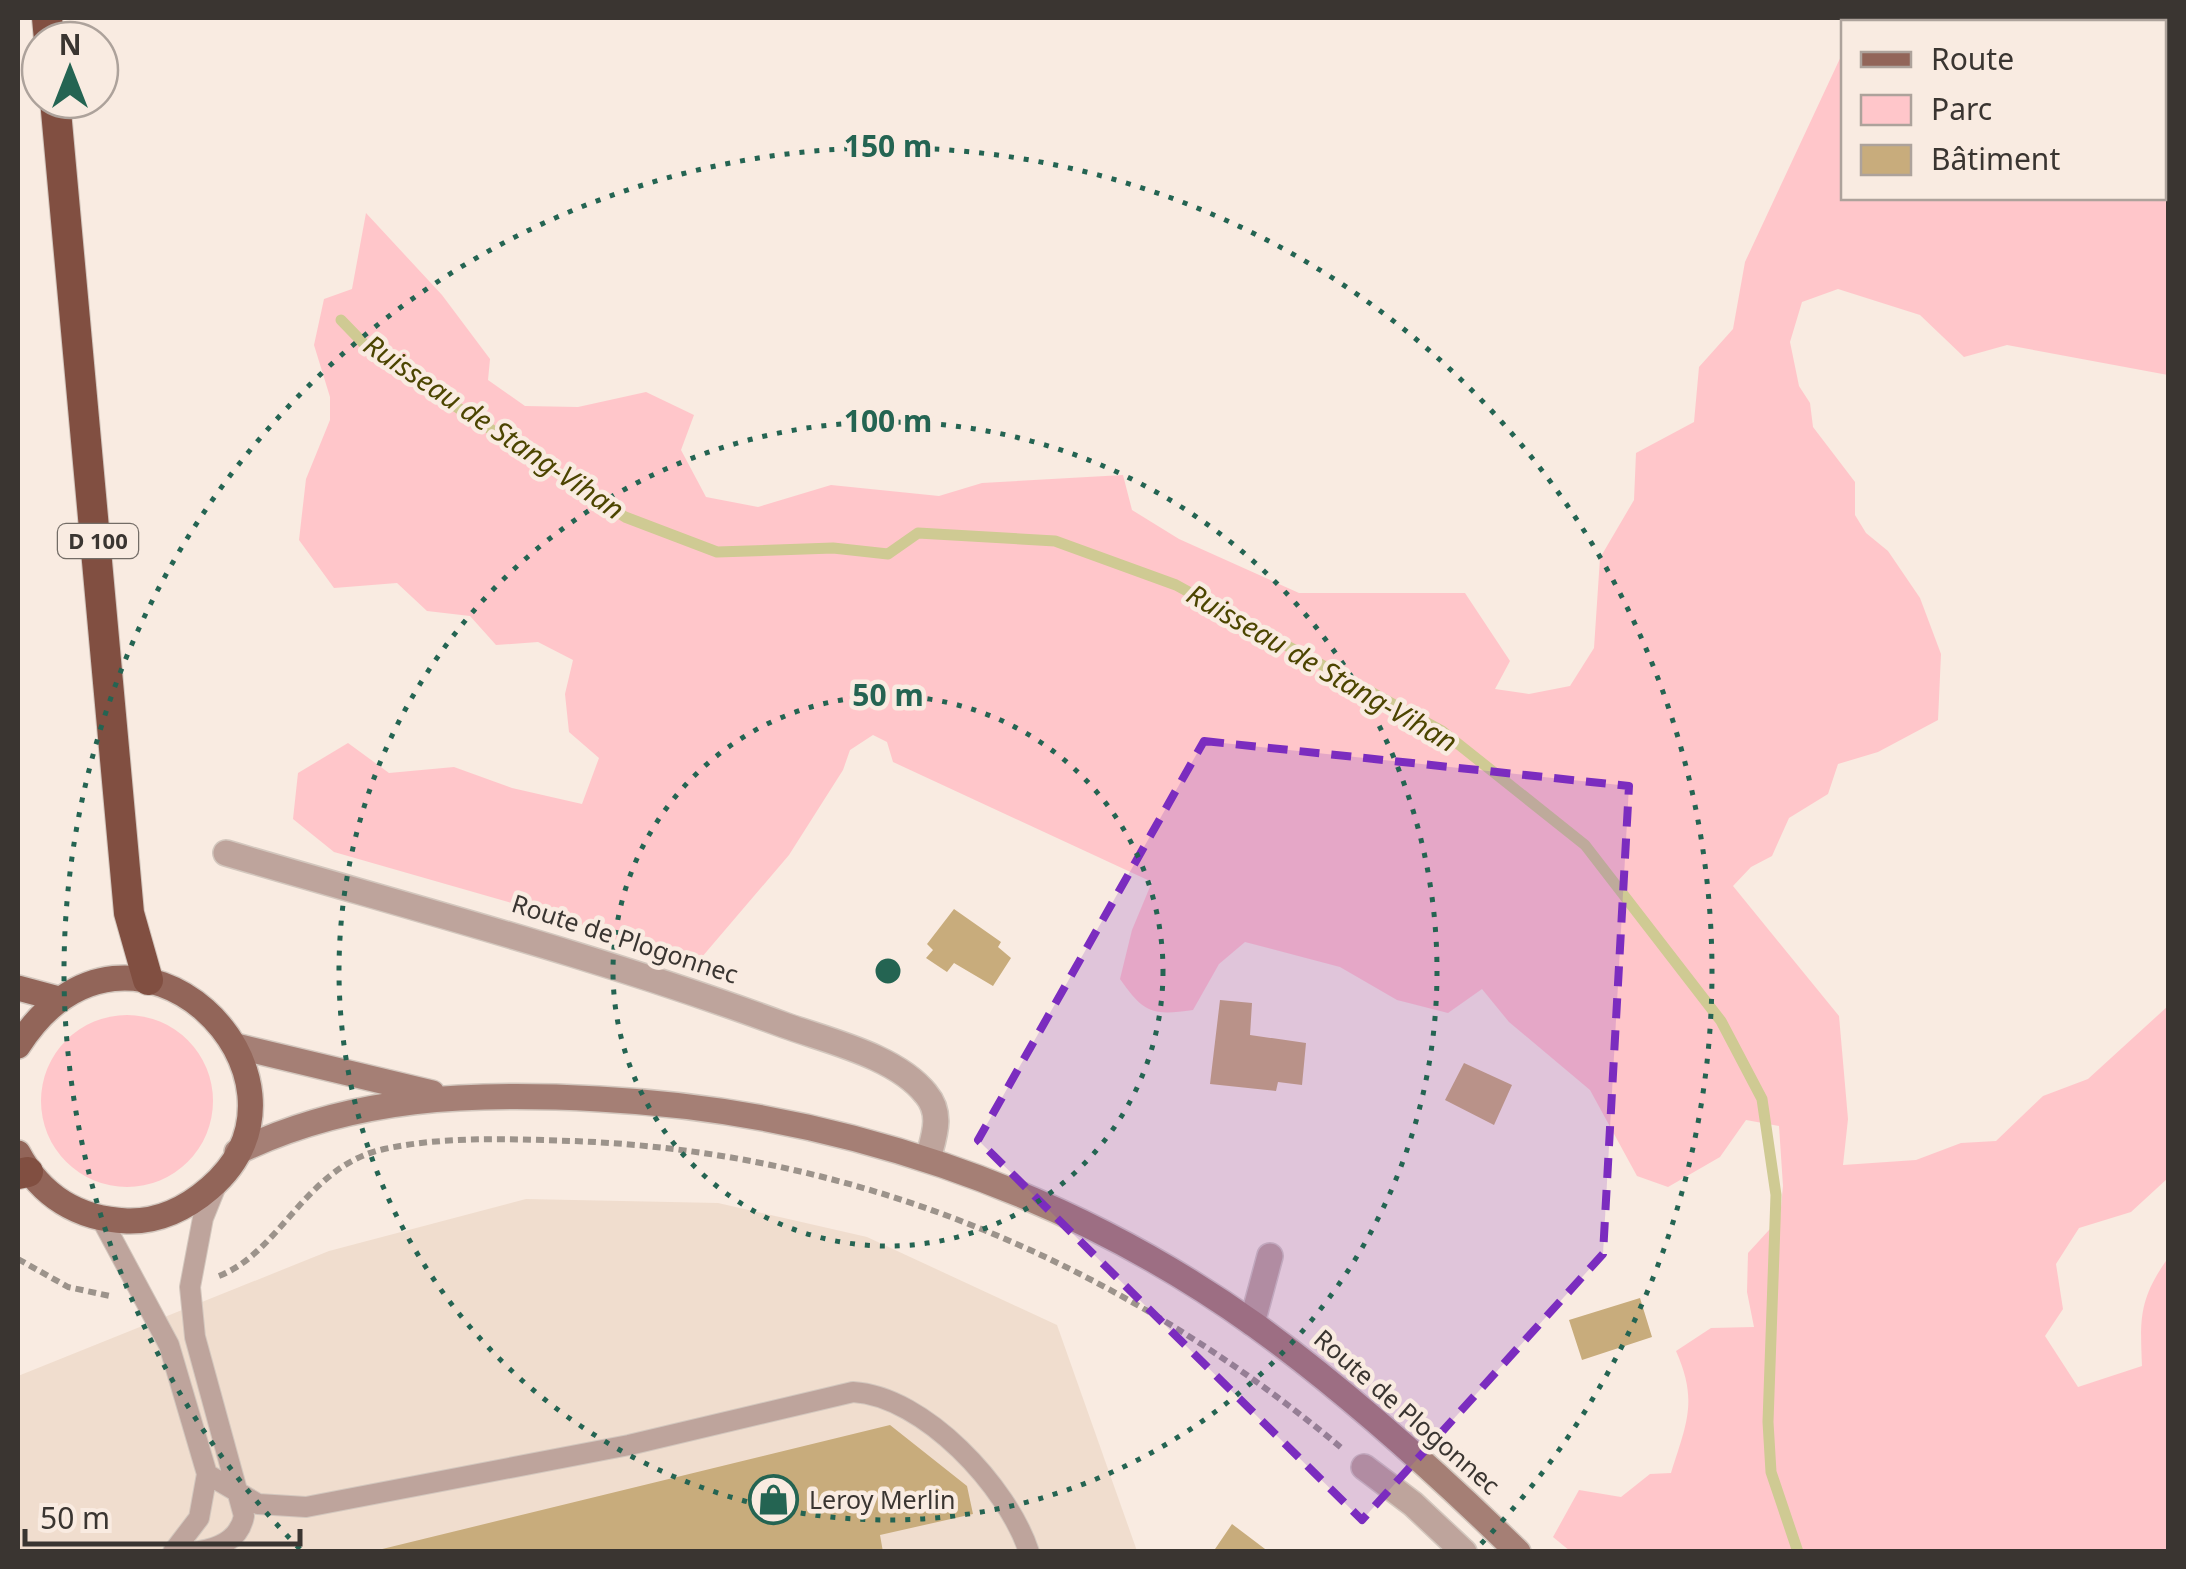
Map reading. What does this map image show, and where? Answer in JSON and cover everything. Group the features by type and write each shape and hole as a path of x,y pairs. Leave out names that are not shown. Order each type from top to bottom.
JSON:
{"highway":[{"name":"D 100","path":"56,120 129,913 148,980"}],"main road":[{"path":"18,1046 34,1020 59,998 88,984 148,980 186,994 215,1016 236,1046 247,1080 248,1099 237,1152 218,1181 194,1202 165,1216 134,1222 102,1220 48,1194 21,1166"},
{"path":"18,988 59,998"},
{"name":"Route de Plogonnec","path":"236,1046 447,1096"},
{"name":"Route de Plogonnec","path":"237,1152 280,1132 332,1116 447,1096 546,1096 725,1108 806,1124 928,1158 1099,1232 1252,1323 1360,1406 1518,1552"}],"street":[{"name":"Route de Plogonnec","path":"226,853 650,976 850,1049 896,1070 926,1093 936,1108 937,1124 928,1158"},
{"path":"1252,1323 1270,1256"},
{"path":"1364,1467 1413,1504 1464,1552"}],"lane":[{"path":"191,1552 224,1544 242,1529 241,1498 229,1473 195,1337 190,1288 202,1218 218,1181"},
{"path":"102,1220 168,1345 207,1474 199,1518 173,1552"},
{"path":"207,1474 241,1498 278,1508 306,1506 629,1445 854,1392 877,1394 898,1402 981,1469 1012,1513 1029,1552"}],"path":[{"path":"190,1288 226,1273 254,1252 328,1177 383,1150 520,1139 599,1142 729,1157 815,1174 927,1209 1110,1286 1256,1380 1364,1467"},
{"path":"18,1259 68,1287 146,1298"}],"highlighted area":[{"path":"1204,741 1629,786 1603,1254 1362,1520 978,1140"}],"shaded area":[{"path":"526,1199 718,1203 867,1237 1057,1325 1137,1551 18,1552 18,1376 329,1251"}],"green space":[{"path":"2160,18 2160,20 1862,20"},
{"path":"2166,35 2168,375 2007,345 1964,357 1920,315 1838,289 1802,302 1790,342 1799,386 1810,403 1813,427 1855,482 1855,515 1866,533 1888,551 1920,598 1941,654 1938,720 1878,752 1838,764 1828,794 1789,818 1772,856 1751,867 1733,886 1839,1016 1848,1119 1843,1165 1916,1160 1961,1143 1996,1141 2043,1096 2088,1079 2168,1006 2168,1178 2131,1212 2079,1228 2056,1264 2063,1309 2045,1336 2078,1387 2142,1366 2143,1309 2151,1285 2168,1258 2168,1551 1570,1551 1553,1537 1579,1490 1621,1497 1650,1474 1671,1473 1688,1412 1687,1384 1676,1351 1711,1328 1754,1327 1747,1292 1748,1253 1780,1218 1783,1186 1779,1126 1746,1120 1720,1157 1668,1187 1637,1176 1590,1090 1509,1022 1482,989 1448,1013 1397,1000 1340,967 1245,942 1219,964 1193,1010 1150,1009 1120,979 1132,930 1152,882 893,762 887,742 873,735 850,750 843,770 789,855 690,971 567,919 334,852 293,819 298,773 348,743 389,773 454,767 512,788 582,804 599,758 569,732 565,694 573,660 538,642 496,645 470,616 427,611 397,583 334,588 299,540 306,479 330,420 330,397 314,345 324,299 352,289 366,213 442,295 490,359 488,380 525,406 578,407 646,392 694,415 681,450 706,497 758,507 831,485 939,496 982,483 1123,475 1132,510 1179,539 1299,593 1465,593 1510,661 1495,689 1529,694 1570,686 1594,648 1600,558 1634,500 1636,453 1694,422 1699,367 1733,329 1745,262 1841,56 1841,200 2166,200"},
{"path":"127,1015 160,1021 188,1040 207,1068 213,1101 207,1134 188,1162 160,1181 127,1187 94,1181 66,1162 47,1134 41,1101 47,1068 66,1040 94,1021"}],"building":[{"path":"954,909 1001,942 998,947 1011,958 993,986 954,963 947,972 926,958 933,950 927,944"},
{"path":"1220,1000 1252,1003 1250,1035 1306,1043 1302,1085 1278,1082 1276,1091 1210,1084"},
{"path":"1464,1063 1512,1085 1494,1125 1445,1100"},
{"path":"1640,1298 1652,1337 1582,1360 1569,1320"},
{"name":"Leroy Merlin","path":"890,1425 967,1486 973,1514 880,1535 883,1552 370,1552"},
{"path":"1232,1524 1269,1552 1213,1552"}],"waterway":[{"name":"Ruisseau de Stang-Vihan","path":"341,320 371,351 625,517 717,552 833,548 888,554 918,533 1055,541 1176,585 1442,731 1585,845 1721,1021 1762,1099 1776,1195 1768,1422 1771,1472 1798,1552"}],"place":[{"name":"Leroy Merlin","path":"774,1500"}]}
